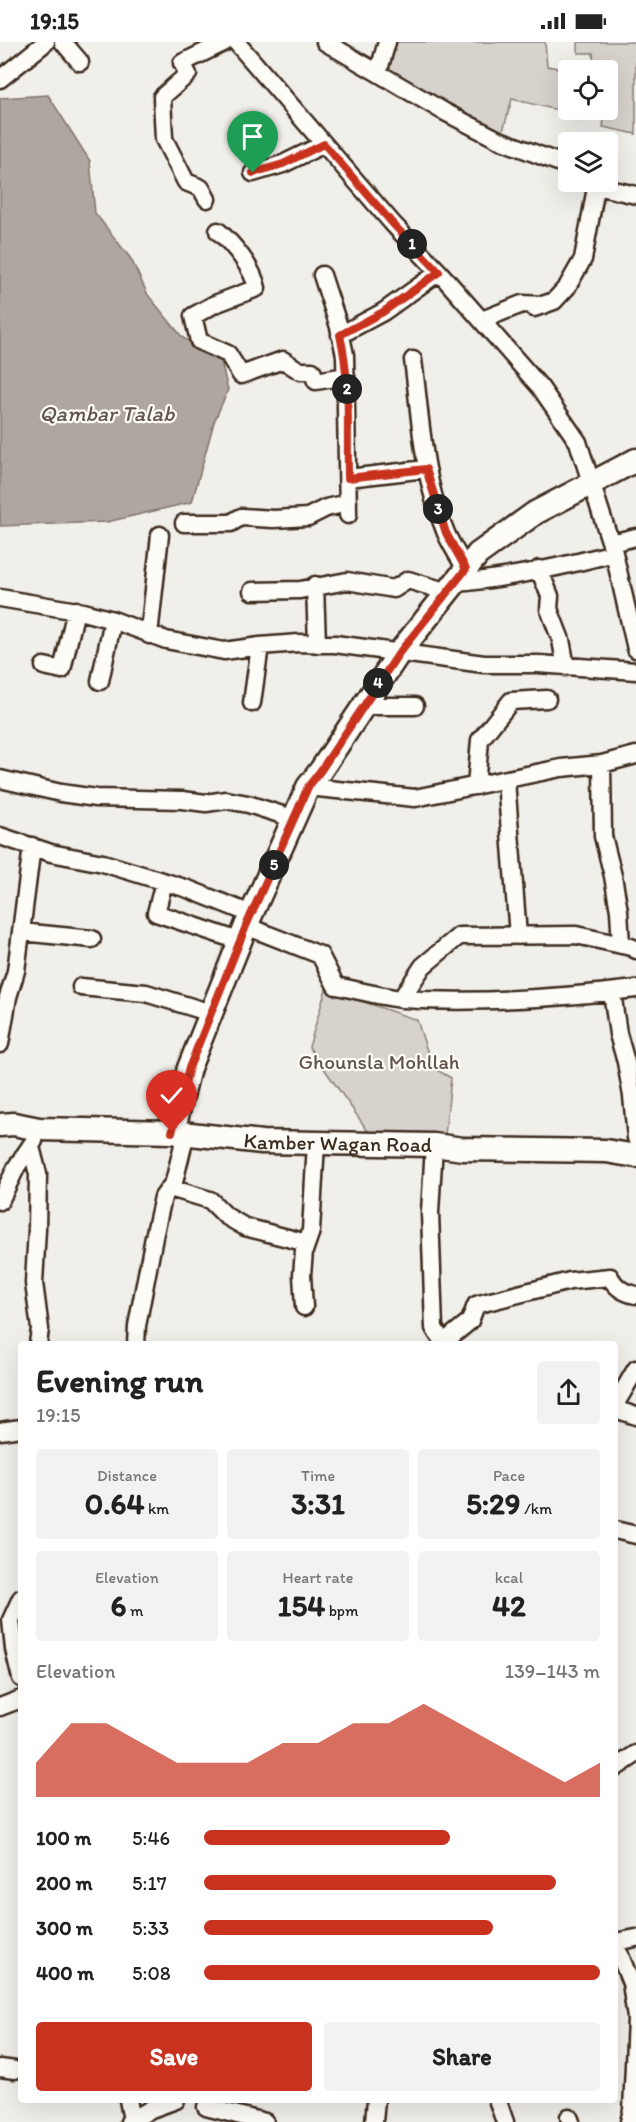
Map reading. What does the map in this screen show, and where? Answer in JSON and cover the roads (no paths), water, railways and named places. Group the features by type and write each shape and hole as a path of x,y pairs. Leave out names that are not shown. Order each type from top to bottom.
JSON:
{"main road":[{"path":"179,1133 189,1068 245,927 308,787 363,706 399,653 478,554 535,513 636,460"},
{"name":"Kamber Wagan Road","path":"0,1125 14,1124 35,1138"},
{"name":"Kamber Wagan Road","path":"0,1137 179,1133 262,1142 606,1151 636,1156"}],"street":[{"path":"0,80 46,42"},
{"path":"63,42 80,62"},
{"path":"207,199 201,188 186,182 164,140 162,98 188,74 182,63 225,42"},
{"path":"236,42 393,224 439,272 540,387 578,441 633,620 636,649"},
{"path":"325,42 443,111 497,139 558,162"},
{"path":"378,73 387,42"},
{"path":"253,173 283,164 324,144"},
{"path":"618,190 636,195"},
{"path":"482,320 522,304 539,306 554,301 567,287 580,264 594,192"},
{"path":"218,231 227,239 245,264 257,288 215,304 193,316 200,341 228,354 241,375 283,360 300,371 312,371 316,381 346,376"},
{"path":"340,335 383,312 439,272"},
{"path":"184,523 231,523 241,517 274,519 308,517 326,508 348,509 345,355 322,275"},
{"path":"413,360 426,469 446,533 456,581"},
{"path":"348,478 426,469"},
{"path":"149,635 160,536"},
{"path":"252,591 300,590 315,585 347,581 394,589 408,580 477,581 539,569 612,548 636,537"},
{"path":"539,569 550,596 549,609 561,640 566,667"},
{"path":"315,585 317,644"},
{"path":"0,598 76,610 112,620 149,635 224,651 260,646 317,644 484,664 636,671"},
{"path":"44,666 62,670 76,610"},
{"path":"100,681 112,620"},
{"path":"252,703 260,646"},
{"path":"476,786 480,740 498,715 511,701 547,699"},
{"path":"363,706 415,706"},
{"path":"308,787 415,798 561,768 602,764 636,755"},
{"path":"401,999 423,966 459,936 576,935 628,947 603,836 602,764"},
{"path":"0,779 61,793 96,798 182,800 206,803 226,800 248,804 295,819"},
{"path":"506,780 518,936"},
{"path":"0,836 51,853 103,863 164,882 245,927 320,955 336,986 401,999 490,1000 566,997 636,989"},
{"path":"0,1044 4,997 16,971 32,846"},
{"path":"164,882 156,913 245,927"},
{"path":"21,932 92,939"},
{"path":"81,987 146,993 211,1013"},
{"path":"612,992 618,1034 632,1096 636,1138"},
{"path":"136,1341 137,1326 163,1197 174,1182 179,1133"},
{"path":"0,1201 17,1166 35,1138"},
{"path":"35,1138 38,1174 34,1282 40,1329 38,1341"},
{"path":"304,1307 302,1275 311,1231 316,1143"},
{"path":"434,1145 429,1212 434,1328 442,1341"},
{"path":"170,1188 210,1200 226,1216 245,1227 307,1243"},
{"path":"447,1341 470,1321 476,1305 570,1281 610,1277 614,1285 625,1293 636,1295"},
{"path":"618,1399 636,1369"},
{"path":"618,1406 636,1416"},
{"path":"0,1431 18,1428"},
{"path":"618,1531 636,1535"},
{"path":"18,1605 11,1620 18,1666"},
{"path":"0,1707 18,1700"},
{"path":"618,1766 636,1754"},
{"path":"618,1942 636,1938"},
{"path":"618,1949 634,1982 636,2018 632,2110 629,2122"},
{"path":"128,2103 130,2121 168,2103"},
{"path":"374,2122 376,2103"},
{"path":"498,2103 505,2122"},
{"path":"206,2110 265,2122"}],"water":[{"name":"Qambar Talab","path":"48,95 90,161 95,213 131,259 148,295 183,338 220,357 228,390 214,422 192,502 107,522 0,526 0,98"}],"park label":[{"name":"Ghounsla Mohllah","path":"379,1062"}]}
